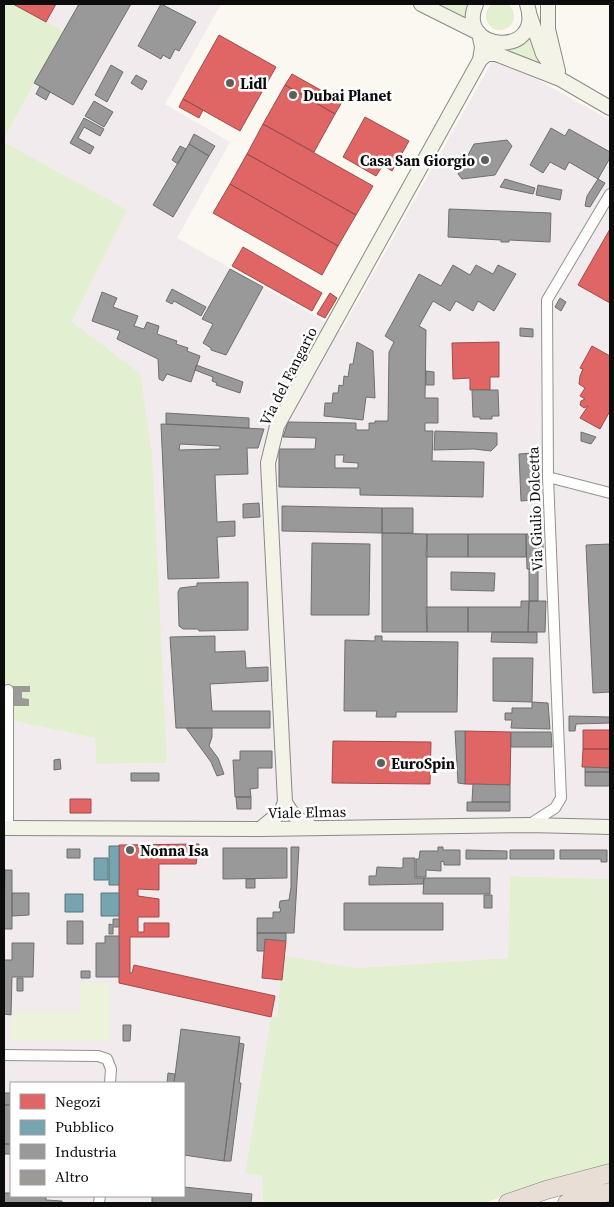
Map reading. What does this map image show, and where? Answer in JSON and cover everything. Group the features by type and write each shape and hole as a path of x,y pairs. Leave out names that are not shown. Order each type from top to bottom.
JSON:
{"highway":[{"path":"508,1203 546,1190 610,1173"},
{"path":"567,1203 610,1192"}],"main road":[{"path":"421,4 479,33 486,39 502,44 518,38 524,32 528,24 529,8"},
{"path":"476,4 473,17 482,47 480,60"},
{"path":"548,4 548,29 560,79"},
{"path":"529,8 543,54 560,79"},
{"path":"480,60 487,54 496,54 560,79 610,108"},
{"name":"Via del Fangario","path":"285,802 268,463 277,426 480,60"},
{"path":"285,802 294,817 315,829"},
{"path":"260,829 281,812 285,802"},
{"name":"Viale Elmas","path":"6,828 315,829 529,825 610,827"}],"street":[{"name":"Via Giulio Dolcetta","path":"529,825 555,808 562,798 548,477 547,300 610,194"},
{"path":"548,477 610,494"},
{"path":"6,828 8,690"},
{"path":"4,1055 98,1056 107,1059 111,1069 110,1082"}],"shaded area":[{"path":"13,4 221,4 165,104 230,142 177,238 341,331 495,56 610,120 610,879 510,876 508,958 357,968 282,955 277,1017 271,1017 245,1173 262,1176 263,1203 4,1203 4,719 95,738 96,764 167,763 140,373 72,323 126,210 4,142 63,32"}],"green space":[{"path":"500,2 510,6 514,16 510,26 500,30 490,26 486,16 490,6"},
{"path":"4,4 13,4 63,31 4,139"},
{"path":"434,4 470,4 467,21"},
{"path":"527,33 540,65 503,49 510,48"},
{"path":"4,142 127,210 72,322 140,373 152,454 167,763 96,764 95,738 4,719"},
{"path":"510,876 610,879 610,1164 542,1182 484,1203 263,1203 262,1176 245,1173 271,1017 277,1017 282,955 357,968 508,958"},
{"path":"80,983 110,983 110,1041 12,1041 11,1015 15,1011 80,1011"}],"building: Negozi":[{"path":"13,4 56,4 46,22"},
{"name":"Lidl","path":"219,35 276,67 240,131 183,99"},
{"path":"292,74 342,102 335,114 285,85"},
{"path":"285,85 335,114 314,152 263,124"},
{"path":"183,99 203,110 199,118 179,107"},
{"path":"365,117 409,141 392,171 383,165 376,176 343,157"},
{"path":"263,124 373,186 356,215 247,154"},
{"path":"247,154 356,215 338,246 230,184"},
{"path":"230,184 338,246 322,275 213,213"},
{"path":"610,229 610,303 578,285"},
{"path":"243,247 322,293 312,311 232,266"},
{"path":"330,293 337,298 325,318 317,314"},
{"path":"499,342 499,377 490,377 490,390 470,390 470,378 453,379 452,343"},
{"path":"592,346 610,356 610,411 600,429 580,418 588,406 584,408 580,405 581,401 585,399 580,396 585,388 579,384 583,369 580,368"},
{"path":"583,730 610,730 610,749 583,749"},
{"path":"465,731 511,732 510,785 465,784"},
{"name":"EuroSpin","path":"333,741 431,742 430,784 332,783"},
{"path":"583,749 610,749 610,768 582,767"},
{"path":"70,799 91,799 91,813 70,813"},
{"path":"199,844 196,864 159,864 159,890 138,889 138,896 159,899 159,917 138,917 138,932 144,932 144,923 169,923 169,937 130,937 130,973 132,973 134,965 275,996 271,1017 119,983 119,845"},
{"path":"265,939 286,941 282,980 262,978"}],"building: Pubblico":[{"path":"109,846 119,846 119,885 109,885"},
{"path":"94,858 108,858 108,880 94,880"},
{"path":"101,893 119,893 119,916 101,916"},
{"path":"65,894 83,894 83,912 65,912"}],"building: Industria":[{"path":"79,4 131,4 73,105 34,83"},
{"path":"161,4 196,22 179,51 175,49 170,59 163,55 161,59 138,46"},
{"path":"111,65 123,72 107,102 95,95"},
{"path":"136,75 147,81 142,90 131,83"},
{"path":"40,86 50,92 46,100 36,94"},
{"path":"94,101 113,112 104,127 85,116"},
{"path":"84,118 104,129 100,136 84,127 78,138 94,147 90,154 70,143"},
{"path":"551,128 565,136 569,129 610,152 610,158 598,179 569,162 565,170 550,162 543,173 530,165"},
{"path":"194,134 215,146 209,156 189,144"},
{"name":"Casa San Giorgio","path":"507,140 512,146 495,175 462,179 458,174 474,144"},
{"path":"189,144 209,156 173,217 153,205"},
{"path":"180,146 186,149 178,164 172,160"},
{"path":"505,179 535,188 533,194 500,187"},
{"path":"598,179 605,183 590,207 585,206 587,196"},
{"path":"538,185 562,190 560,200 536,195"},
{"path":"449,209 551,213 550,242 509,240 509,242 501,242 501,240 448,237"},
{"path":"453,265 470,275 476,265 493,274 498,265 516,274 494,311 478,301 473,311 456,301 450,311 433,301 419,326 426,330 425,398 438,398 438,423 425,423 425,431 433,431 432,461 484,462 483,497 360,495 360,488 279,487 279,449 315,449 316,438 283,437 288,422 356,423 356,430 369,430 369,423 388,421 389,352 394,342 385,336 419,274 441,286","holes":["335,455 344,455 343,462 358,463 358,468 335,468"]},
{"path":"230,269 263,287 226,355 211,350 211,348 203,343 213,324 202,319"},
{"path":"172,289 206,307 201,316 174,301 172,304 166,301"},
{"path":"102,292 117,298 113,307 138,316 134,326 144,329 147,322 159,326 157,334 177,341 176,344 188,348 187,351 200,356 191,382 167,374 163,381 159,379 158,359 117,339 120,331 92,321"},
{"path":"560,298 566,302 561,311 555,307"},
{"path":"520,328 533,329 533,337 520,336"},
{"path":"357,342 373,351 375,398 366,397 363,420 324,416 325,403 332,403 333,393 338,393 339,385 343,386 344,376 348,377 350,364 353,364"},
{"path":"196,365 243,382 240,393 216,385 217,383 212,381 213,377 195,370"},
{"path":"426,371 434,372 434,385 426,385"},
{"path":"472,390 498,390 499,416 492,416 492,419 473,417"},
{"path":"166,413 249,418 249,428 166,424"},
{"path":"161,424 264,429 258,448 247,448 248,474 215,475 217,522 235,521 235,536 217,537 219,578 168,579","holes":["180,444 220,446 220,449 179,450"]},
{"path":"435,431 497,433 497,445 491,451 474,449 434,450"},
{"path":"581,432 596,437 591,444 581,441"},
{"path":"533,453 533,465 531,465 532,500 521,501 519,454"},
{"path":"259,503 260,517 243,518 243,504"},
{"path":"282,506 382,508 382,533 282,531"},
{"path":"382,508 413,508 413,533 382,533"},
{"path":"382,533 427,534 427,632 382,632"},
{"path":"427,534 468,534 468,557 426,557"},
{"path":"468,534 526,534 526,557 468,557"},
{"path":"526,534 543,534 543,569 527,569"},
{"path":"312,543 370,544 369,615 311,615"},
{"path":"610,544 610,692 593,693 586,545"},
{"path":"529,569 538,569 538,601 529,601"},
{"path":"451,572 495,573 494,591 451,590"},
{"path":"248,582 248,630 199,631 198,629 183,629 179,626 178,592 180,588 197,586 197,583"},
{"path":"521,601 529,601 528,632 468,632 468,607 521,607"},
{"path":"529,601 546,601 545,632 528,632"},
{"path":"426,607 468,607 468,632 427,632"},
{"path":"492,632 537,632 537,643 491,642"},
{"path":"215,636 215,652 245,651 246,668 268,667 268,681 210,684 212,711 270,711 270,728 176,728 170,637"},
{"path":"375,636 382,636 382,641 458,642 457,712 396,712 396,717 376,717 377,711 344,711 345,640 375,641"},
{"path":"493,658 533,658 532,702 493,701"},
{"path":"532,702 548,703 550,729 511,728 512,720 505,720 505,713 512,713 512,708 532,708"},
{"path":"569,716 610,717 610,723 576,724 575,731 569,731"},
{"path":"186,728 212,728 209,746 218,758 224,774 217,776 211,762"},
{"path":"455,731 465,731 465,784 458,783"},
{"path":"511,732 551,732 552,747 511,747"},
{"path":"240,751 272,751 272,768 258,768 258,788 250,789 251,797 235,797 233,760 240,760"},
{"path":"60,759 61,769 54,770 54,760"},
{"path":"585,767 610,768 610,772 585,772"},
{"path":"585,772 610,772 610,786 585,786"},
{"path":"131,773 159,773 159,781 131,781"},
{"path":"473,784 510,785 510,802 472,802"},
{"path":"236,797 251,797 251,809 237,809"},
{"path":"467,802 510,802 510,811 467,811"},
{"path":"291,847 299,847 294,933 257,933 257,918 273,918 273,912 280,912 280,901 289,900 291,887"},
{"path":"438,847 443,847 443,850 460,850 460,865 444,865 444,862 441,861 441,871 426,870 426,877 416,877 416,859 419,859 420,851 438,851"},
{"path":"223,848 287,848 287,878 223,879"},
{"path":"67,849 80,849 80,858 67,858"},
{"path":"466,850 507,851 507,859 466,859"},
{"path":"510,850 554,850 554,859 510,859"},
{"path":"560,850 607,850 607,862 601,862 601,859 560,859"},
{"path":"403,858 415,858 415,878 424,878 423,884 369,885 369,876 376,876 377,867 401,868 403,867"},
{"path":"5,870 12,870 12,929 4,929"},
{"path":"424,878 490,878 490,894 423,894"},
{"path":"246,879 255,879 255,888 246,888"},
{"path":"12,893 29,893 29,915 12,916"},
{"path":"484,895 492,895 492,908 484,908"},
{"path":"344,903 443,903 443,930 344,930"},
{"path":"113,919 119,919 119,927 113,927 113,934 109,934 109,924 113,925"},
{"path":"67,921 83,921 83,944 67,944"},
{"path":"257,933 286,933 286,941 265,939 264,951 257,951"},
{"path":"105,936 119,936 119,977 96,977 96,943 105,943"},
{"path":"12,943 34,943 33,977 12,977 11,1015 4,1014 4,960 12,960"},
{"path":"81,971 90,971 90,978 81,978"},
{"path":"17,978 23,978 23,991 17,991"},
{"path":"123,1025 131,1025 130,1041 123,1041"},
{"path":"181,1029 240,1037 224,1161 185,1155 185,1082 174,1082"},
{"path":"239,1043 244,1044 239,1083 241,1083 231,1161 224,1161"},
{"path":"168,1073 175,1074 174,1082 167,1082"},
{"path":"4,1093 10,1093 10,1105 4,1105"},
{"path":"4,1105 10,1105 10,1144 4,1144"},
{"path":"4,1144 10,1144 10,1154 4,1154"},
{"path":"185,1187 252,1194 251,1203 152,1203 152,1197 185,1197"},
{"path":"4,1193 10,1193 10,1197 46,1197 46,1200 62,1201 62,1203 4,1203"}],"building: Altro":[{"path":"13,686 30,686 30,692 22,692 22,698 29,699 29,706 12,706"}],"place":[{"name":"Lidl","path":"230,83"},
{"name":"Dubai Planet","path":"293,95"},
{"name":"Casa San Giorgio","path":"485,160"},
{"name":"EuroSpin","path":"381,763"},
{"name":"Nonna Isa","path":"130,850"}]}
